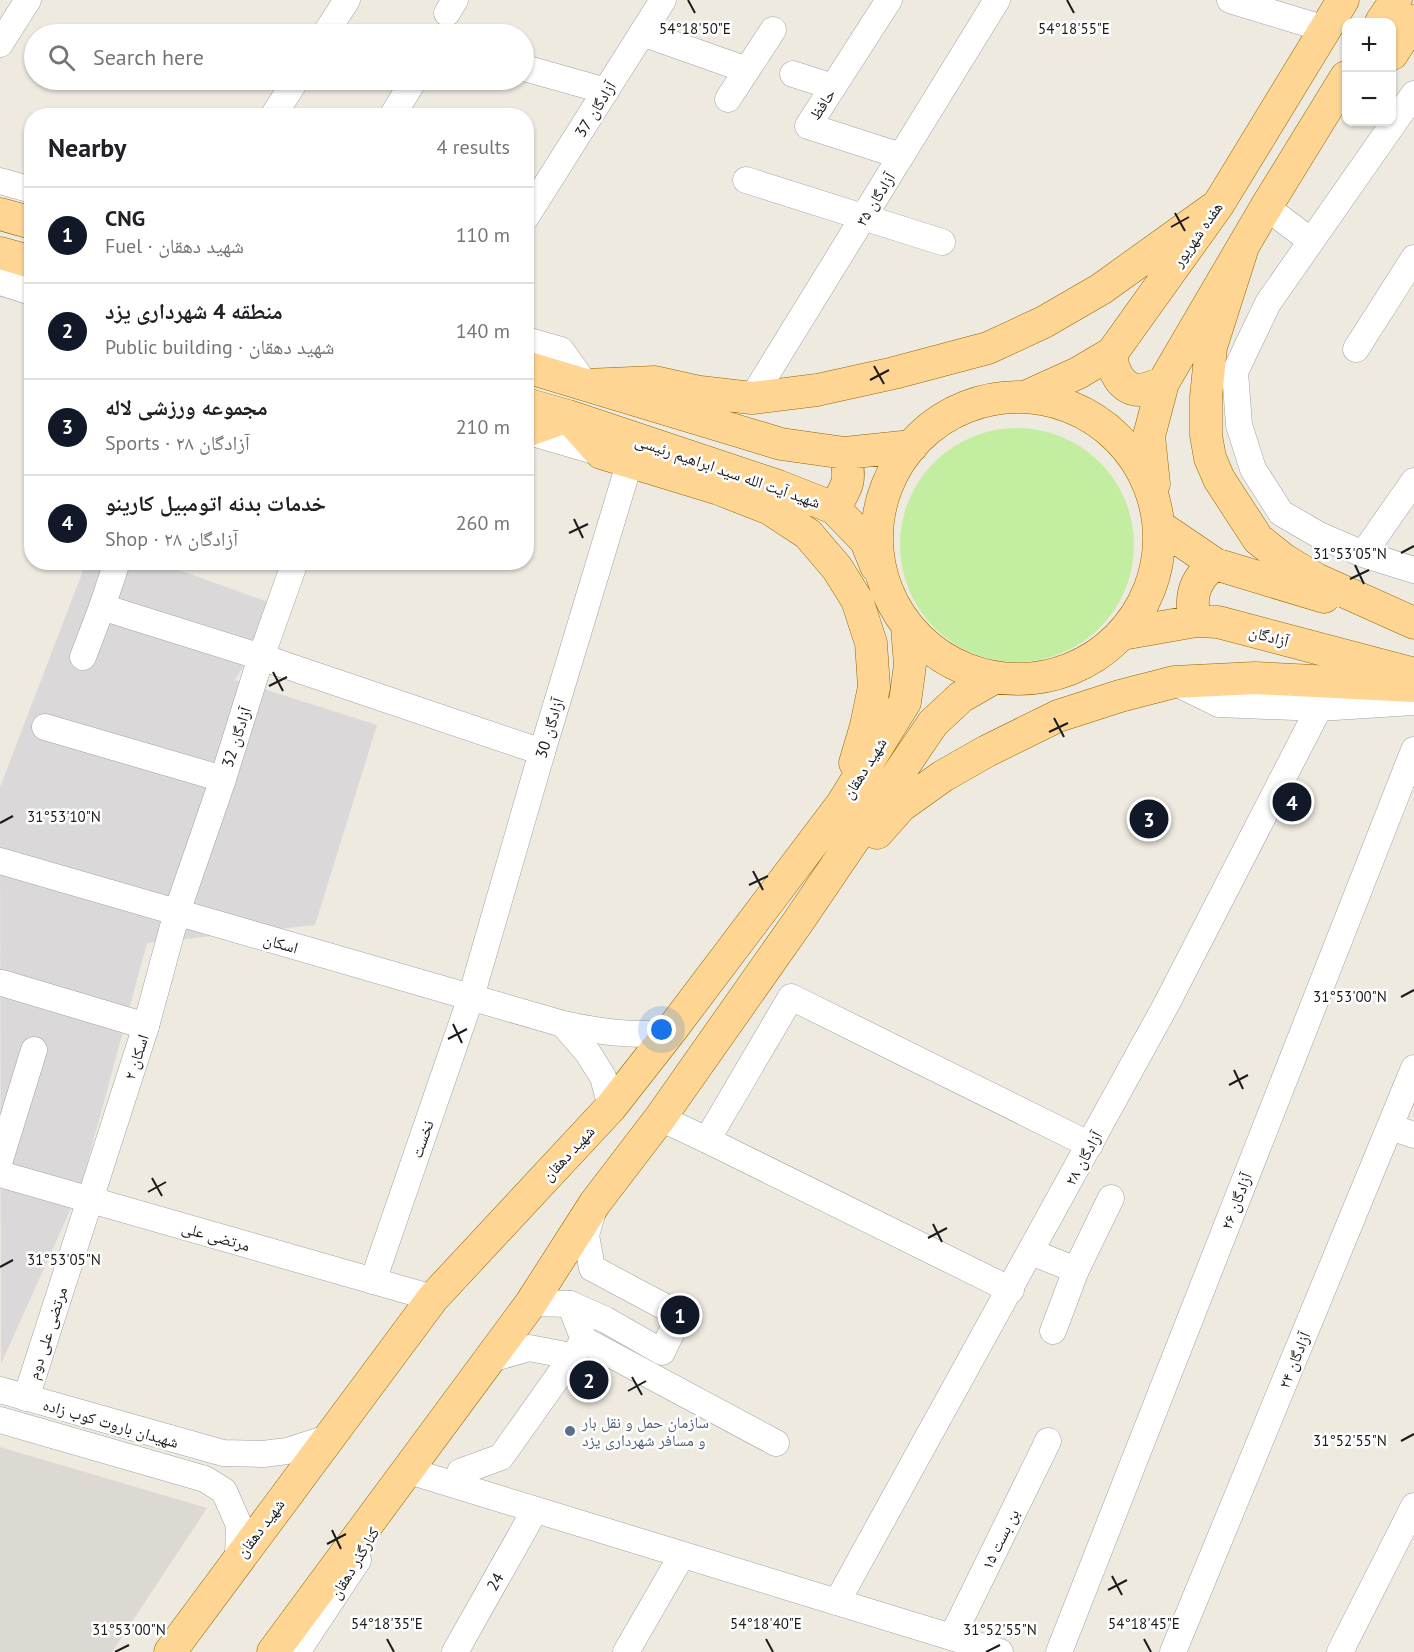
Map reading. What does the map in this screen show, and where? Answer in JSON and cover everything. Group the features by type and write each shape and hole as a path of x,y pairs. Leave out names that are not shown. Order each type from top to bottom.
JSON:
{"main road":[{"name":"هفده شهریور","path":"1025,397 1078,374 1112,353 1218,205 1264,129 1322,17 1343,0"},
{"path":"1384,18 1396,0"},
{"path":"1396,48 1414,21"},
{"path":"1342,85 1266,207 1163,383 1149,436 1157,513 1157,565 1144,602 1122,634 1085,663 1041,678 994,678 961,668 931,651 907,627 886,591 877,553 878,515 890,478 912,446 944,418 983,402 1025,397 1066,405 1098,422 1125,445 1145,475 1157,513 1215,564 1414,624"},
{"path":"1293,165 1342,123"},
{"path":"586,385 655,382 700,392 752,398 817,390 894,373 987,348 1044,322 1101,289 1218,205"},
{"path":"0,214 24,221"},
{"path":"1242,250 1211,347 1209,363 1206,435 1210,458 1219,479 1258,539 1283,559 1316,579 1414,624"},
{"path":"0,253 24,260"},
{"path":"1112,353 1111,363 1117,375 1128,387 1141,390 1163,383"},
{"path":"534,369 781,444 845,453 912,446"},
{"name":"شهید آیت الله سید ابراهیم رئیسی","path":"534,406 786,489 834,508 866,541 886,591"},
{"path":"534,428 568,416 615,457 719,489 770,509 808,534 837,568 857,600 871,643 874,687 866,726 842,804"},
{"path":"834,508 848,485 849,471 845,453"},
{"path":"1196,621 1192,606 1194,590 1202,575 1215,564"},
{"name":"آزادگان","path":"1122,634 1196,621 1218,622 1414,674"},
{"name":"شهید دهقان","path":"170,1652 433,1298 610,1107 669,1033 842,804 905,702 910,665 907,627"},
{"name":"شهید دهقان","path":"273,1652 531,1303 595,1203 660,1118 800,919 933,723 961,697 994,678"},
{"path":"800,919 901,806 943,776 987,751 1058,716 1174,682 1255,678 1414,686"},
{"path":"905,702 911,698 925,698 933,711 933,723"}],"street":[{"path":"0,44 28,0"},
{"path":"334,24 347,0"},
{"name":"آزادگان 37","path":"534,204 663,0"},
{"name":"حافظ","path":"889,0 808,126 901,156"},
{"name":"آزادگان ۳۵","path":"752,398 997,0"},
{"path":"1230,0 1322,17"},
{"path":"728,99 774,30"},
{"path":"642,33 747,70"},
{"path":"534,71 606,91"},
{"path":"793,74 833,87"},
{"path":"278,108 290,90"},
{"path":"397,108 408,90"},
{"path":"1414,94 1268,303 1235,372 1239,424 1254,469 1281,513 1319,535 1363,554 1414,570"},
{"path":"746,180 942,242"},
{"path":"0,181 24,188"},
{"path":"1266,207 1311,241"},
{"path":"1356,350 1414,258"},
{"path":"0,282 24,290"},
{"path":"534,342 561,350 586,385"},
{"path":"534,433 615,457"},
{"name":"آزادگان 30","path":"471,997 542,752 615,457"},
{"path":"1363,554 1412,488"},
{"path":"83,657 114,570"},
{"name":"آزادگان 32","path":"177,912 292,570"},
{"path":"102,607 261,657 542,752"},
{"path":"1174,682 1219,704 1319,708 1414,702"},
{"name":"۲۸ آزادگان","path":"837,1602 1172,995 1319,708"},
{"path":"45,727 223,779"},
{"name":"۲۶ آزادگان","path":"1059,1652 1414,750"},
{"name":"اسکان","path":"0,861 563,1024 607,1033 639,1035 669,1033"},
{"name":"اسکان ۲","path":"89,1200 146,1026 177,912"},
{"path":"2,983 146,1026"},
{"name":"نخست","path":"373,1281 471,997"},
{"path":"707,1140 791,997 1090,1145"},
{"path":"563,1024 588,1053 603,1077 610,1107"},
{"path":"0,1160 34,1050"},
{"name":"۲۴ آزادگان","path":"1173,1652 1414,1068"},
{"path":"660,1118 1011,1290"},
{"path":"1390,1127 1414,1135"},
{"name":"مرتضی علی","path":"0,1174 433,1298"},
{"path":"1053,1331 1076,1270 1111,1198"},
{"name":"مرتضی علی دوم","path":"26,1398 89,1200"},
{"path":"531,1303 570,1304 606,1320 662,1352 680,1315 592,1268 586,1235 595,1203"},
{"path":"1031,1252 1076,1270"},
{"path":"460,1472 501,1457 577,1348 570,1304"},
{"path":"491,1359 530,1348 577,1348 776,1443"},
{"name":"شهیدان باروت کوب زاده","path":"0,1390 223,1454 263,1454 287,1450 327,1438"},
{"name":"شهیدان باروت کوب زاده","path":"0,1420 205,1479"},
{"name":"بن بست ۱۵","path":"966,1645 1048,1441"},
{"path":"205,1479 216,1477 221,1473 226,1462 223,1454"},
{"path":"406,1470 837,1602 966,1645 1000,1652"},
{"name":"کنارگذر دهقان","path":"297,1652 355,1566 406,1470"},
{"path":"205,1479 224,1491 239,1525 238,1558"},
{"path":"1340,1652 1414,1506"},
{"name":"24","path":"455,1652 535,1510"},
{"path":"626,1652 682,1555"}],"shaded area":[{"path":"83,570 179,570 279,606 235,680 377,725 315,925 147,943 81,1186 1,1364 0,787"},
{"path":"0,1447 207,1508 112,1652 0,1652"}],"green space":[{"path":"1006,428 1028,428 1062,437 1082,448 1100,462 1114,480 1125,500 1132,522 1134,545 1132,568 1125,590 1114,610 1100,628 1072,648 1051,657 1028,662 1006,662 983,657 962,648 943,636 926,619 905,579 900,556 900,534 905,511 914,490 926,471 943,454 983,433"}],"place":[{"name":"خدمات بدنه اتومبیل کارینو","path":"1292,802"},
{"name":"مجموعه ورزشی لاله","path":"1149,819"},
{"name":"CNG","path":"680,1315"},
{"name":"منطقه 4 شهرداری یزد","path":"589,1380"},
{"name":"سازمان حمل و نقل بار و مسافر شهرداری یزد","path":"570,1431"}]}
